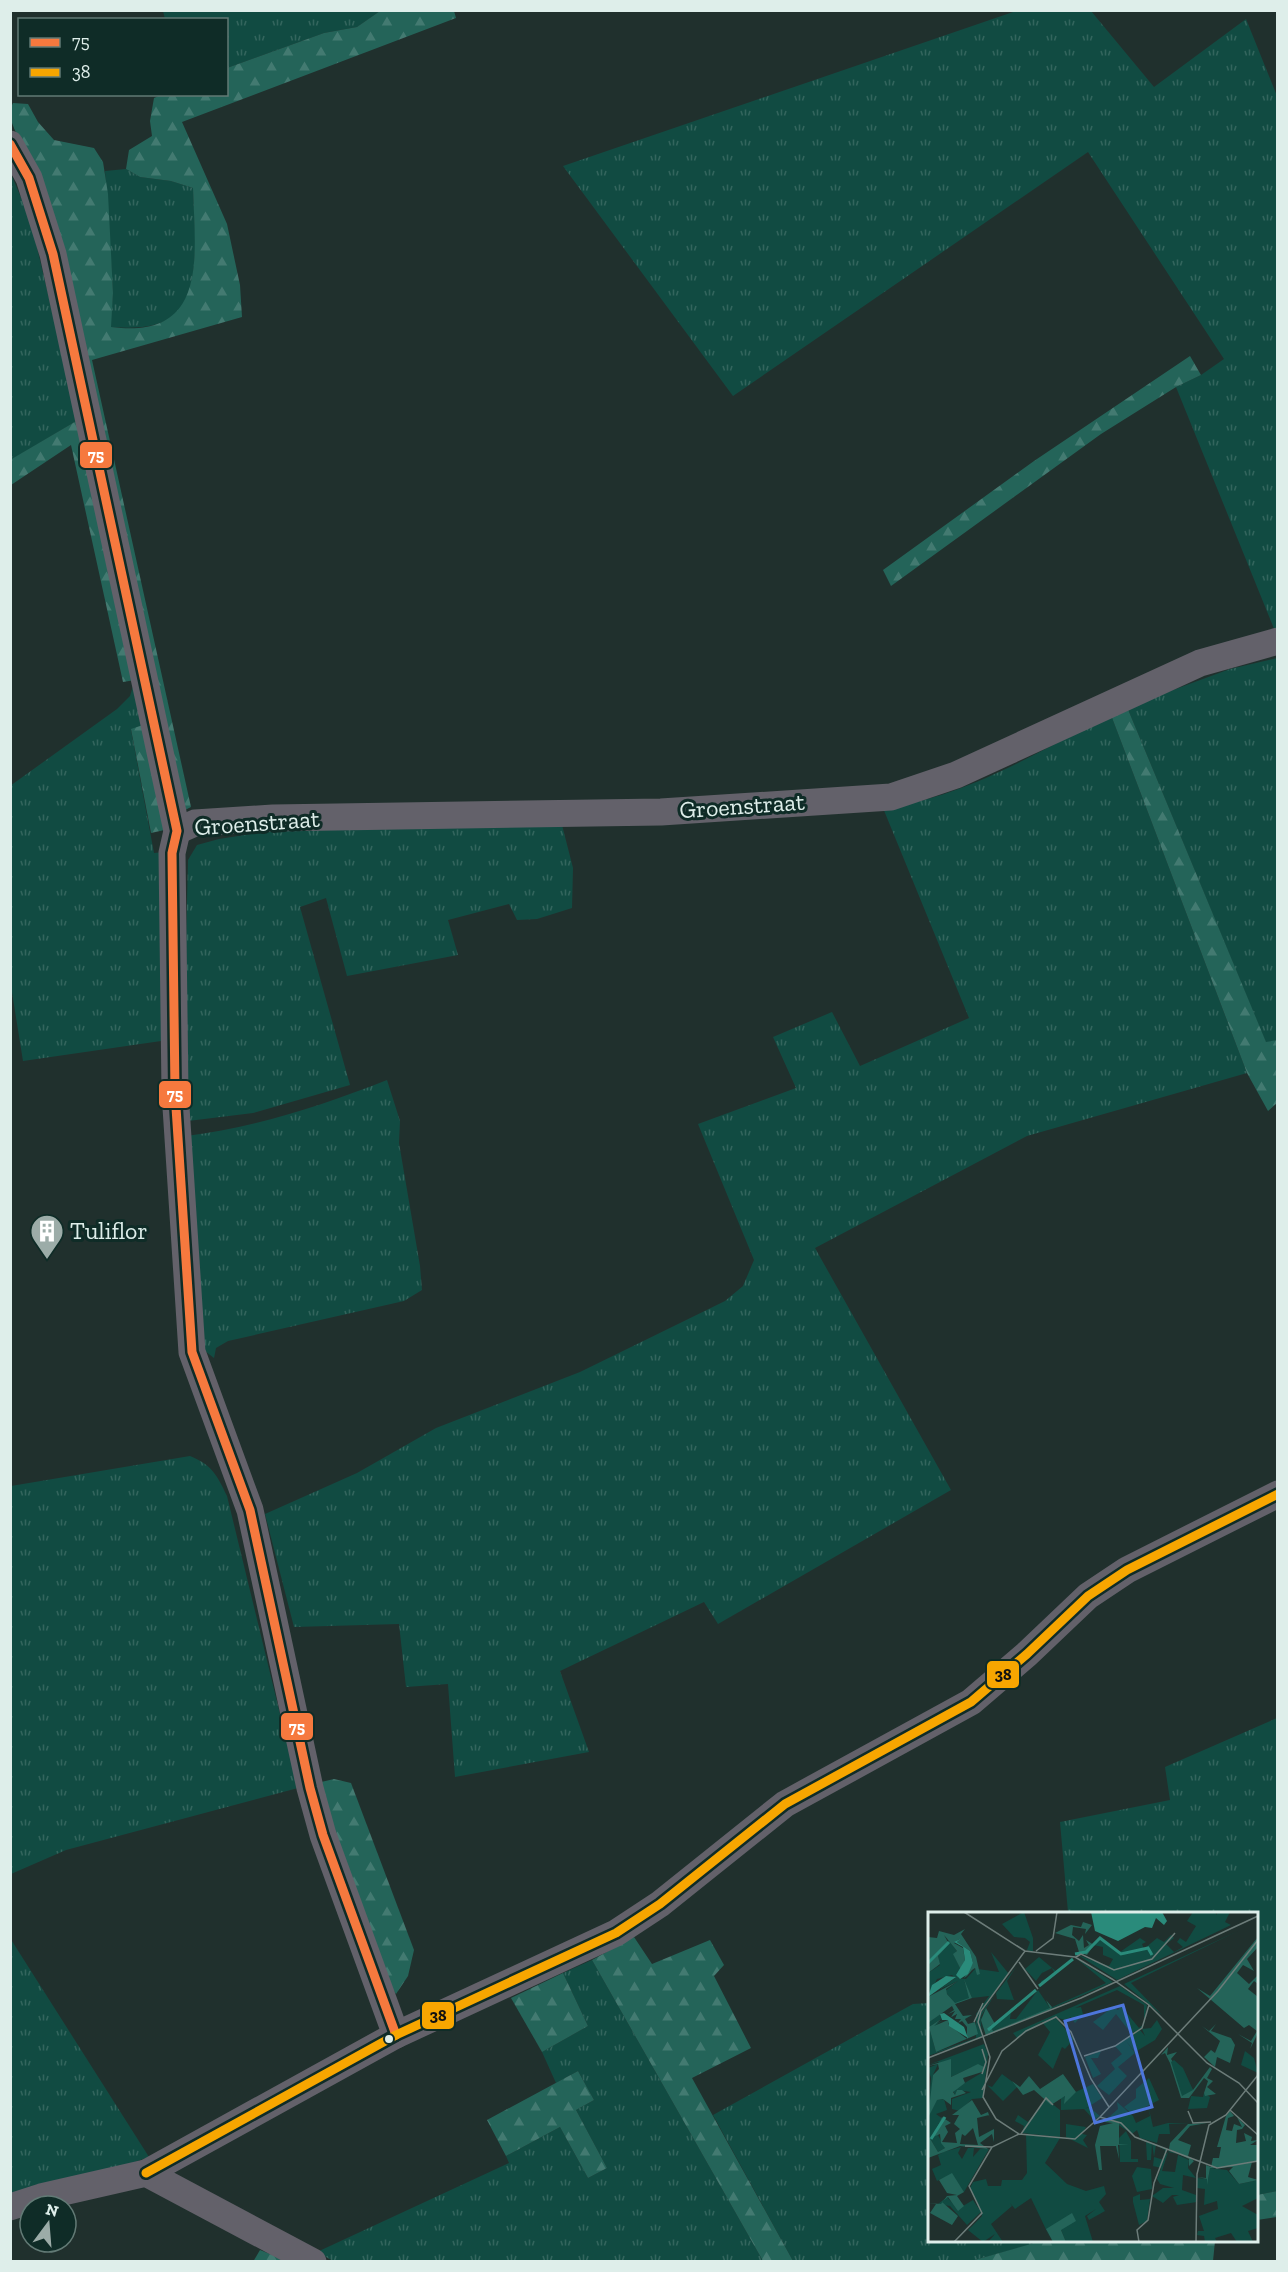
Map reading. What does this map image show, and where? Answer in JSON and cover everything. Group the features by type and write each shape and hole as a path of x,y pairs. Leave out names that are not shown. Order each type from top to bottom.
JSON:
{"street":[{"path":"10,144 29,178 53,254 177,831 172,853 175,1092 192,1352 250,1510 310,1788 323,1835 396,2035"},
{"name":"Groenstraat","path":"177,831 195,823 273,818 661,812 891,797 956,775 1200,663 1278,641"},
{"path":"10,2207 146,2173 396,2035 616,1933 660,1904 785,1804 971,1702 1027,1654 1088,1596 1107,1583 1127,1570 1278,1494"},
{"path":"146,2173 313,2262"}],"green space":[{"path":"163,11 380,11 357,27 324,33 228,68 228,18 165,18"},
{"path":"380,11 454,11 456,18 182,122 227,224 240,285 242,317 92,360 191,807 179,813 27,153 14,128 10,115 11,109 13,103 28,104 38,122 54,140 94,148 103,162 108,194 113,293 111,327 143,328 165,320 181,307 190,288 194,265 193,188 171,181 140,177 126,169 129,150 152,136 150,121 154,98 158,96 228,96 228,68 324,33 357,27"},
{"path":"1016,11 1091,11 1154,87 1246,19 1277,96 1277,636 1176,387 1201,375 1224,359 1088,152 733,396 563,166"},
{"path":"126,169 140,177 171,181 193,188 194,262 192,281 178,312 165,321 151,325 110,327 113,293 105,171"},
{"path":"10,172 30,218 78,420 11,460"},
{"path":"1190,356 1201,375 1176,387 1101,434 891,586 883,570 1034,461"},
{"path":"78,420 135,680 123,682 71,445 11,485 10,460"},
{"path":"1277,658 1277,1040 1266,1043 1127,707 1230,669"},
{"path":"135,680 146,724 131,730 154,853 164,852 161,1041 23,1061 11,986 10,786 117,709 130,696"},
{"path":"1127,707 1266,1042 1277,1040 1277,1103 1268,1111 1247,1073 1111,715"},
{"path":"1111,715 1247,1073 1027,1136 815,1248 951,1490 718,1624 704,1602 560,1671 589,1752 455,1777 448,1684 406,1687 399,1624 294,1627 265,1514 357,1473 436,1428 580,1372 725,1301 743,1286 754,1260 698,1124 796,1088 773,1037 832,1012 860,1066 969,1018 883,808 913,803 972,784 1029,758"},
{"path":"146,724 169,829 151,833 131,729"},
{"path":"562,825 573,868 572,908 537,919 517,920 509,904 448,920 458,955 347,976 326,898 300,907 350,1085 253,1113 188,1121 186,944 188,860 197,845 270,831"},
{"path":"387,1080 400,1121 399,1143 422,1290 404,1301 228,1341 216,1348 214,1358 205,1351 186,1136 263,1121"},
{"path":"190,1456 213,1471 227,1496 298,1788 66,1850 11,1874 11,1486"},
{"path":"1277,1718 1277,2191 1258,2195 1258,1912 1068,1912 1060,1822 1170,1800 1165,1767"},
{"path":"334,1779 351,1783 414,1950 408,1976 396,1994 388,1983 317,1783"},
{"path":"634,1937 652,1964 710,1940 724,1965 714,1976 751,2048 692,2078 793,2261 763,2261 592,1960"},
{"path":"10,1938 149,2157 109,2171 11,2197"},
{"path":"592,1960 763,2261 335,2262 317,2252 509,2163 506,2156 560,2127 588,2178 607,2168 576,2110 594,2100 578,2071 556,2083 542,2052 588,2026 563,1973"},
{"path":"563,1973 588,2026 542,2052 511,1998"},
{"path":"928,2003 928,2242 1041,2242 971,2261 793,2261 713,2115 913,2004"},
{"path":"578,2071 594,2100 576,2110 607,2168 588,2178 560,2127 506,2156 487,2120"},
{"path":"1277,2191 1277,2217 1258,2220 1258,2195"},
{"path":"1038,2242 1215,2242 1213,2261 971,2261"},
{"path":"260,2250 288,2261 253,2262"}],"transit line":[{"name":"75","path":"10,144 29,178 53,254 177,831 172,853 175,1092 192,1352 250,1510 310,1788 323,1835 396,2035"},
{"name":"38","path":"146,2173 396,2035 616,1933 660,1904 785,1804 971,1702 1027,1654 1088,1596 1127,1570 1278,1494"}],"place":[{"name":"Tuliflor","path":"47,1260"}]}
